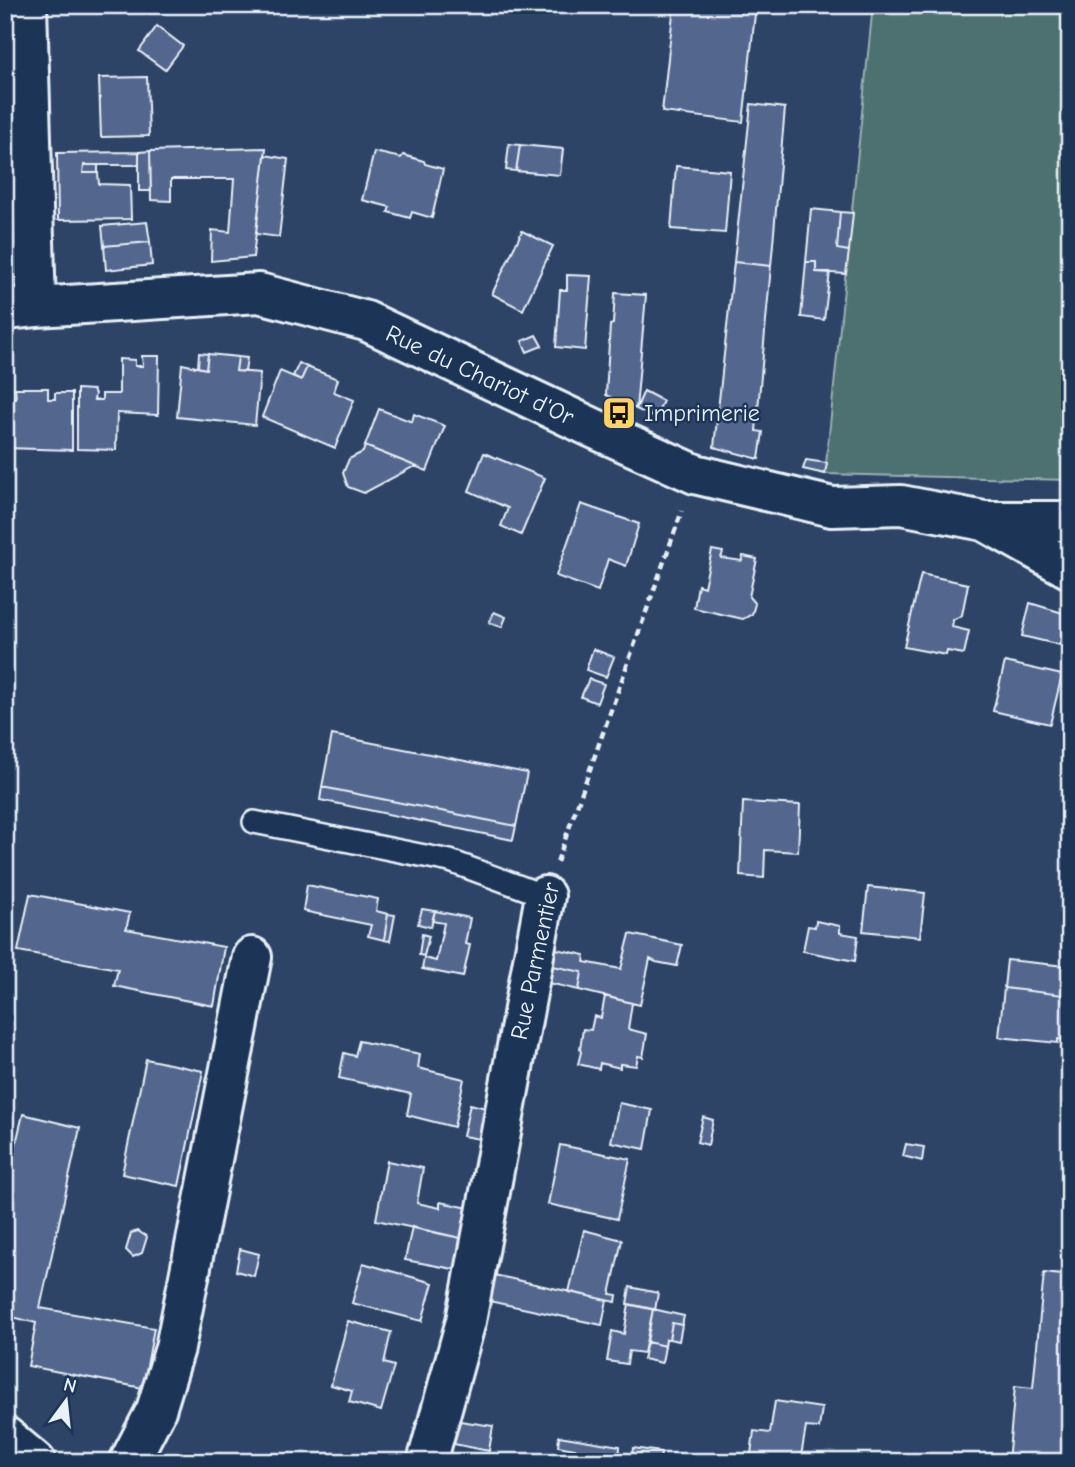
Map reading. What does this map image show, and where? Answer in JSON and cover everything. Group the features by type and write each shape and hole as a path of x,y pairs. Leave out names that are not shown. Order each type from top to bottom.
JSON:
{"street":[{"path":"20,308 27,5"},
{"name":"Rue du Chariot d'Or","path":"20,308 259,293 366,321 695,474 832,507 901,505 984,521 1070,521"},
{"path":"984,521 1070,569"},
{"name":"Rue Parmentier","path":"427,1462 466,1321 545,896"},
{"path":"129,1462 156,1410 175,1348 251,957"},
{"path":"5,1436 36,1462"}],"lane":[{"path":"254,822 450,861 545,896"}],"path":[{"name":"Rue Parmentier","path":"545,896 695,474"}],"green space":[{"path":"873,5 1070,5 1070,480 825,474"}],"building":[{"path":"98,5 138,5 137,12"},
{"path":"674,5 756,5 743,122 662,112"},
{"path":"157,26 183,46 165,70 139,51"},
{"path":"147,77 149,136 101,137 99,78"},
{"path":"751,104 785,108 771,266 734,262"},
{"path":"509,144 520,145 516,171 506,170"},
{"path":"520,145 563,149 560,175 516,171"},
{"path":"266,148 253,257 211,261 212,230 230,232 234,179 171,179 171,201 151,200 150,151"},
{"path":"150,151 151,191 139,191 139,152"},
{"path":"139,152 139,165 84,165 83,173 98,173 99,184 130,185 131,219 58,220 57,153"},
{"path":"374,152 401,158 403,155 443,169 432,218 412,212 410,218 388,212 390,207 362,200"},
{"path":"265,155 288,159 279,237 256,234"},
{"path":"84,165 98,165 98,173 83,173"},
{"path":"676,166 730,171 725,233 671,229"},
{"path":"811,209 840,212 837,249 849,251 846,274 816,272 816,262 806,262"},
{"path":"840,212 853,213 849,251 837,249"},
{"path":"147,222 150,242 104,246 102,226"},
{"path":"522,231 553,246 523,310 492,294"},
{"path":"150,242 152,265 106,270 104,246"},
{"path":"734,262 771,266 756,431 763,432 759,459 714,447"},
{"path":"806,262 816,262 816,272 830,272 824,320 801,317"},
{"path":"567,275 591,276 585,350 556,347 560,290 567,290"},
{"path":"615,293 646,295 636,409 606,395 610,325 613,324"},
{"path":"536,335 542,346 527,352 522,341"},
{"path":"199,353 208,354 206,369 198,367"},
{"path":"208,354 238,357 236,371 260,373 255,425 177,417 182,364 206,369"},
{"path":"142,356 159,356 158,415 117,413 116,450 77,449 77,389 93,390 94,400 102,400 102,394 119,394 119,359 135,360 135,366 143,366"},
{"path":"238,357 247,358 245,372 236,371"},
{"path":"299,363 307,367 301,380 293,376"},
{"path":"307,367 338,379 334,392 354,400 335,448 262,417 280,371 301,380"},
{"path":"15,388 48,388 48,399 55,399 55,393 72,393 72,450 5,448 5,391 8,397 16,398"},
{"path":"644,391 663,401 655,418 636,409"},
{"path":"379,409 412,422 414,414 445,426 427,471 365,446"},
{"path":"365,446 415,466 364,493 348,487 343,473 349,459 363,452"},
{"path":"484,453 545,478 521,535 501,526 508,508 469,491"},
{"path":"806,460 827,463 825,474 803,469"},
{"path":"581,504 639,524 626,566 608,559 598,591 556,576"},
{"path":"712,550 723,552 721,558 742,561 743,556 757,559 749,597 755,604 752,614 743,619 694,608 698,585 704,587"},
{"path":"921,574 968,584 962,615 953,620 952,627 969,631 964,654 947,651 946,655 904,647"},
{"path":"1030,603 1066,614 1060,645 1022,636"},
{"path":"494,612 506,617 502,627 489,623"},
{"path":"593,649 614,657 606,677 586,670"},
{"path":"1005,662 1062,675 1050,724 993,711"},
{"path":"589,679 604,684 597,703 581,697"},
{"path":"332,735 527,773 516,826 322,787"},
{"path":"322,787 516,826 513,840 320,800"},
{"path":"743,802 800,805 798,852 765,850 764,878 740,876"},
{"path":"307,885 378,899 376,911 388,914 384,940 368,936 371,925 303,911"},
{"path":"868,887 925,893 920,937 863,931"},
{"path":"30,894 130,913 126,929 224,947 214,1006 114,986 118,969 18,951"},
{"path":"422,909 435,911 431,927 418,924"},
{"path":"435,911 470,918 465,944 470,945 463,977 422,969 424,958 436,961 444,923 432,921"},
{"path":"388,914 395,915 390,941 384,940"},
{"path":"816,921 840,926 840,933 858,936 855,961 803,951 808,926 815,927"},
{"path":"422,934 429,936 424,956 419,955"},
{"path":"630,934 682,945 677,966 650,959 640,1005 579,990 582,972 553,966 556,949 585,955 584,962 621,969"},
{"path":"1007,960 1065,966 1063,995 1004,988"},
{"path":"553,966 582,972 579,990 549,983"},
{"path":"1065,966 1070,967 1070,1040 1058,1039 1058,1043 999,1037 1004,988 1063,995"},
{"path":"605,996 632,1003 628,1029 647,1034 643,1057 638,1056 636,1066 620,1064 620,1068 600,1063 599,1069 578,1064 583,1029 591,1030 594,1016 601,1018"},
{"path":"359,1041 420,1054 418,1068 464,1079 454,1127 407,1115 411,1094 339,1078 344,1053 355,1056"},
{"path":"146,1059 203,1071 179,1186 122,1174"},
{"path":"619,1103 652,1110 645,1149 611,1142"},
{"path":"470,1104 486,1108 480,1139 463,1136"},
{"path":"23,1114 80,1128 40,1308 154,1328 143,1388 28,1366 36,1323 5,1315 5,1190"},
{"path":"703,1117 713,1120 708,1145 697,1142"},
{"path":"906,1144 924,1147 922,1161 903,1156"},
{"path":"560,1145 630,1159 617,1219 548,1204"},
{"path":"387,1161 423,1168 417,1203 440,1208 440,1202 469,1208 465,1239 376,1220"},
{"path":"412,1227 465,1239 459,1270 405,1260"},
{"path":"584,1230 622,1240 610,1294 617,1295 616,1302 569,1292"},
{"path":"138,1231 147,1237 142,1253 133,1257 126,1250 131,1233"},
{"path":"240,1249 259,1254 254,1276 236,1271"},
{"path":"363,1263 433,1283 422,1321 352,1303"},
{"path":"1044,1273 1070,1276 1070,1422 1066,1462 1008,1462 1015,1386 1033,1388"},
{"path":"494,1275 607,1300 602,1325 489,1301"},
{"path":"630,1287 658,1293 655,1310 627,1304"},
{"path":"629,1304 653,1309 644,1353 629,1351 627,1364 607,1361 612,1331 624,1334"},
{"path":"653,1309 684,1316 682,1325 672,1323 665,1346 647,1342"},
{"path":"348,1321 391,1332 384,1363 394,1366 381,1411 349,1402 352,1391 331,1385"},
{"path":"672,1323 682,1325 679,1341 669,1339"},
{"path":"647,1342 665,1346 662,1363 643,1359"},
{"path":"775,1401 822,1408 819,1428 806,1427 800,1462 750,1462 754,1431 770,1433"},
{"path":"460,1421 493,1426 489,1451 454,1444"},
{"path":"559,1436 620,1446 619,1462 578,1462 580,1450 558,1446"},
{"path":"633,1448 661,1452 660,1462 631,1462"}],"place":[{"name":"Imprimerie","path":"619,413"}]}
